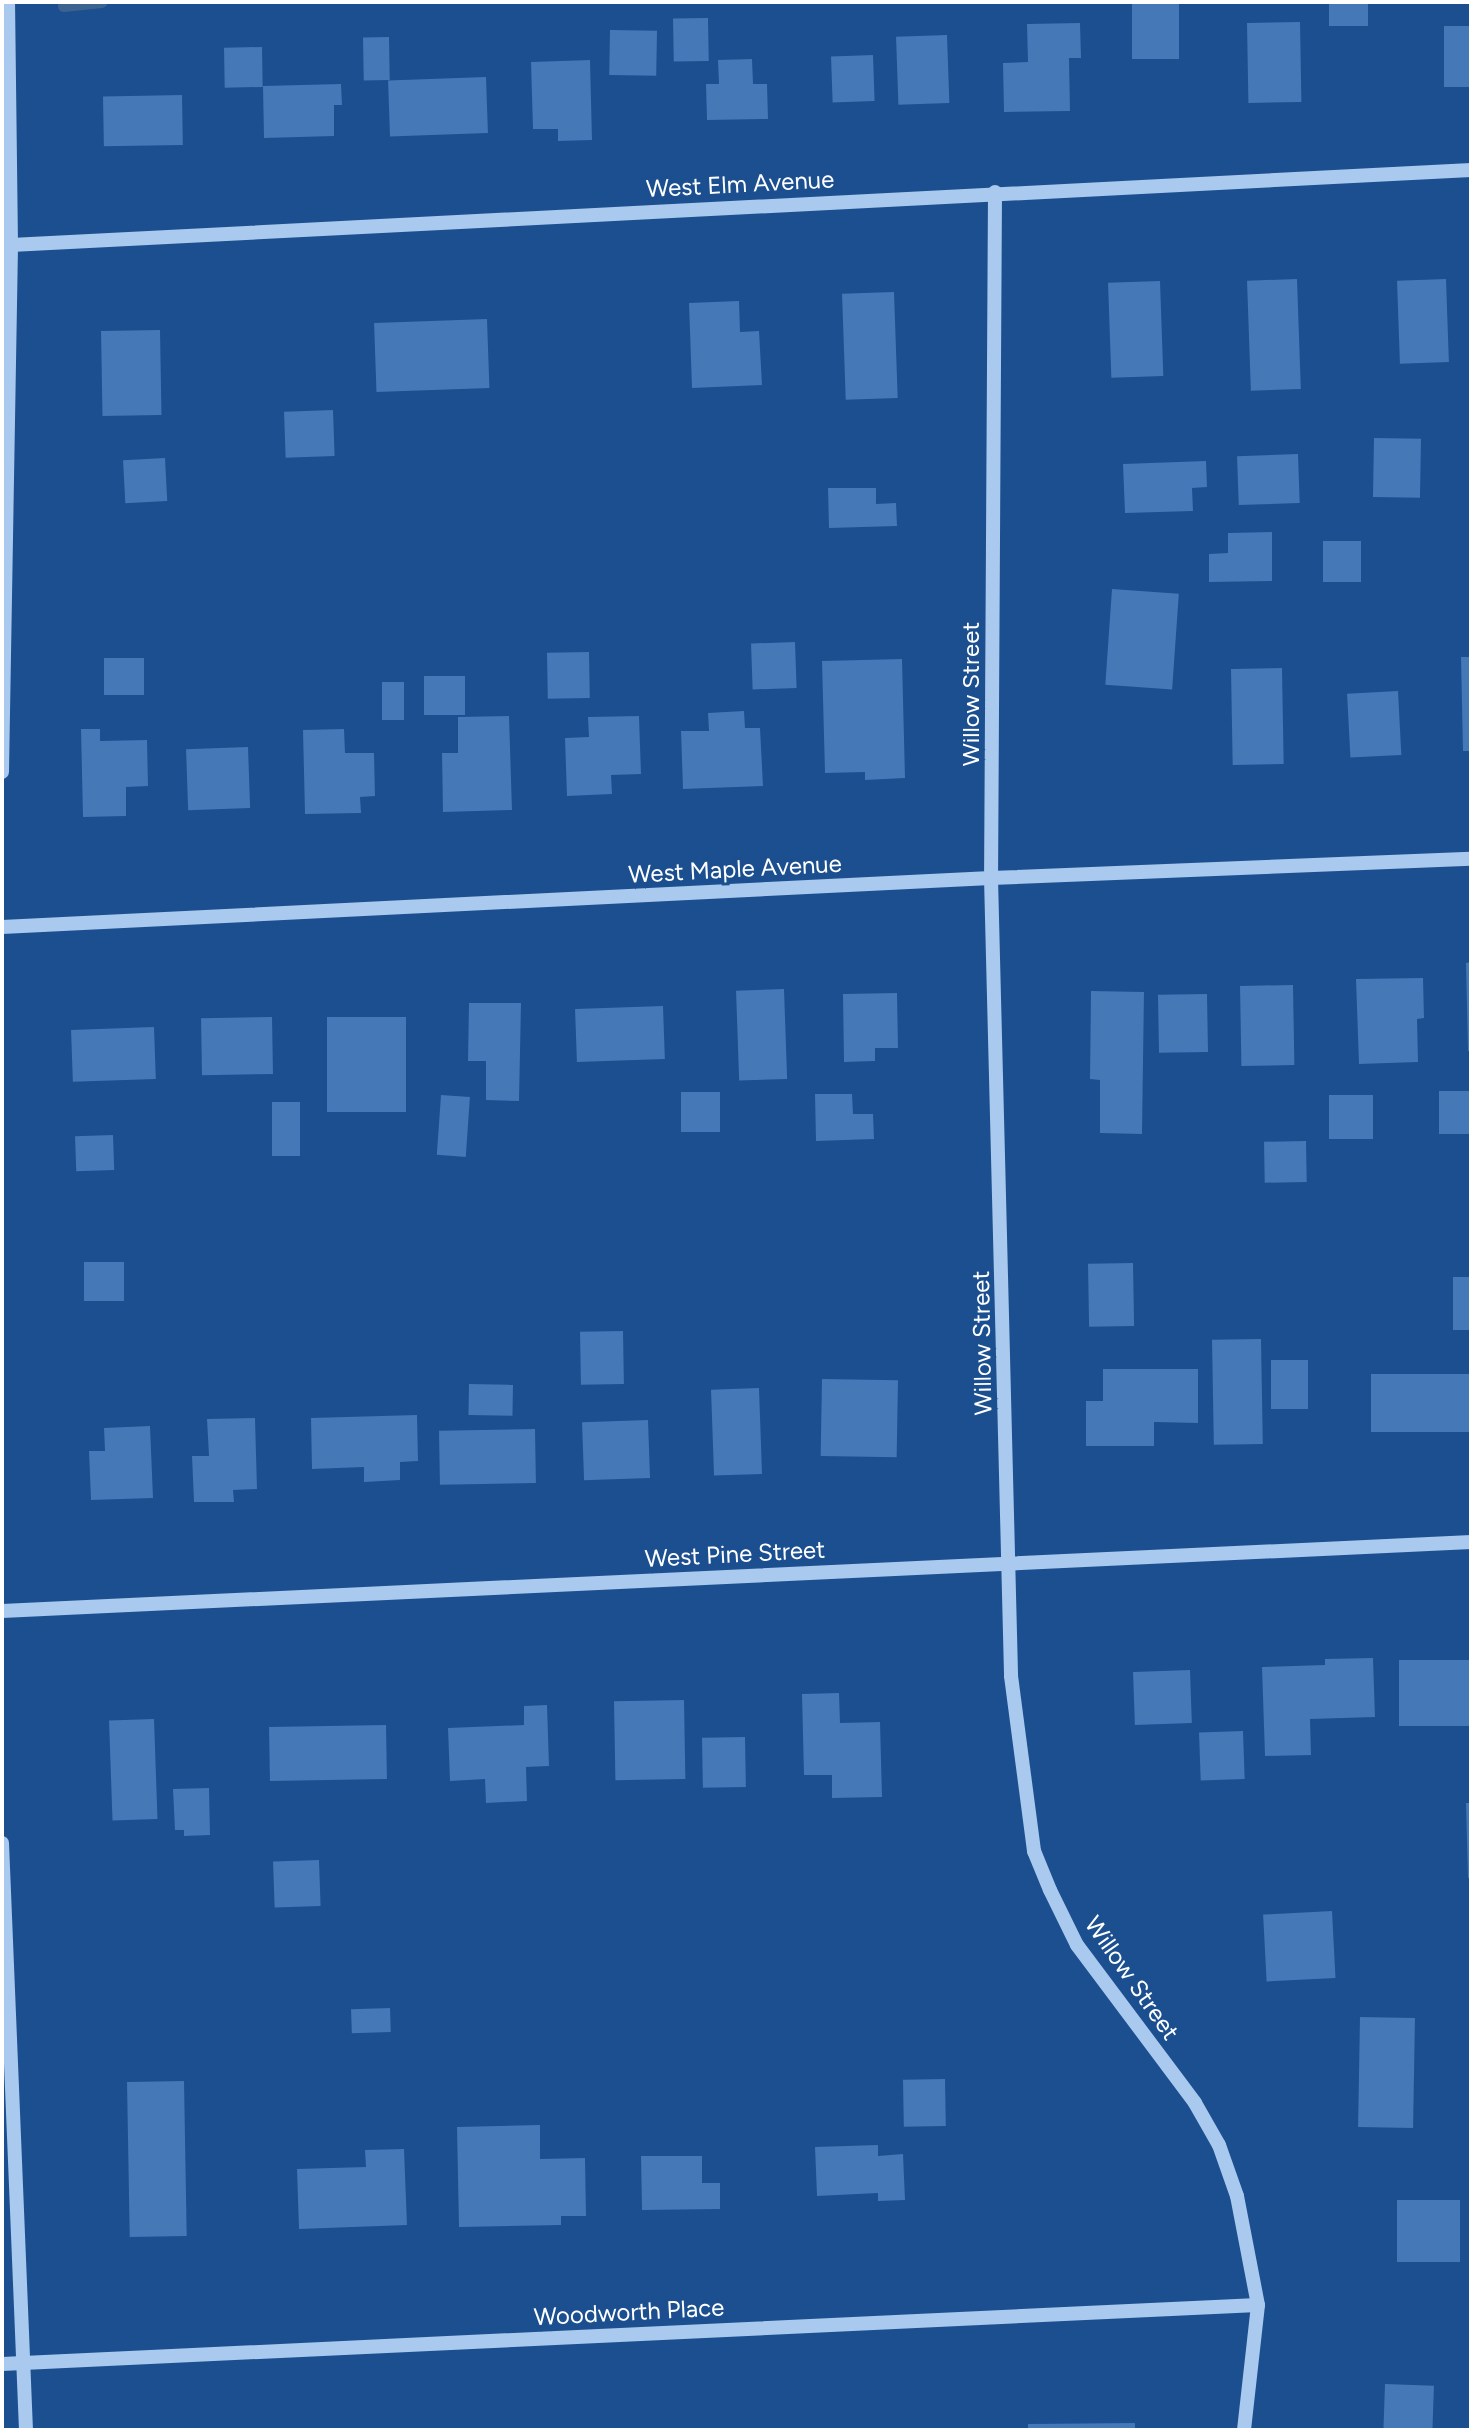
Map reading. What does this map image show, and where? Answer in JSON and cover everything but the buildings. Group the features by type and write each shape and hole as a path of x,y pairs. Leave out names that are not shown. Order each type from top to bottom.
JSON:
{"street":[{"path":"2,772 11,245 8,2"},
{"name":"West Elm Avenue","path":"11,245 995,192 1471,170"},
{"name":"Willow Street","path":"995,192 991,878 1011,1676 1034,1851 1077,1945 1195,2103 1219,2145 1237,2196 1258,2305 1244,2430"},
{"name":"West Maple Avenue","path":"2,927 991,878 1471,859"},
{"name":"West Pine Street","path":"2,1611 1471,1542"},
{"path":"2,1843 26,2430"},
{"name":"Woodworth Place","path":"2,2364 1258,2305"}],"waterway":[{"path":"64,6 102,2"}]}
